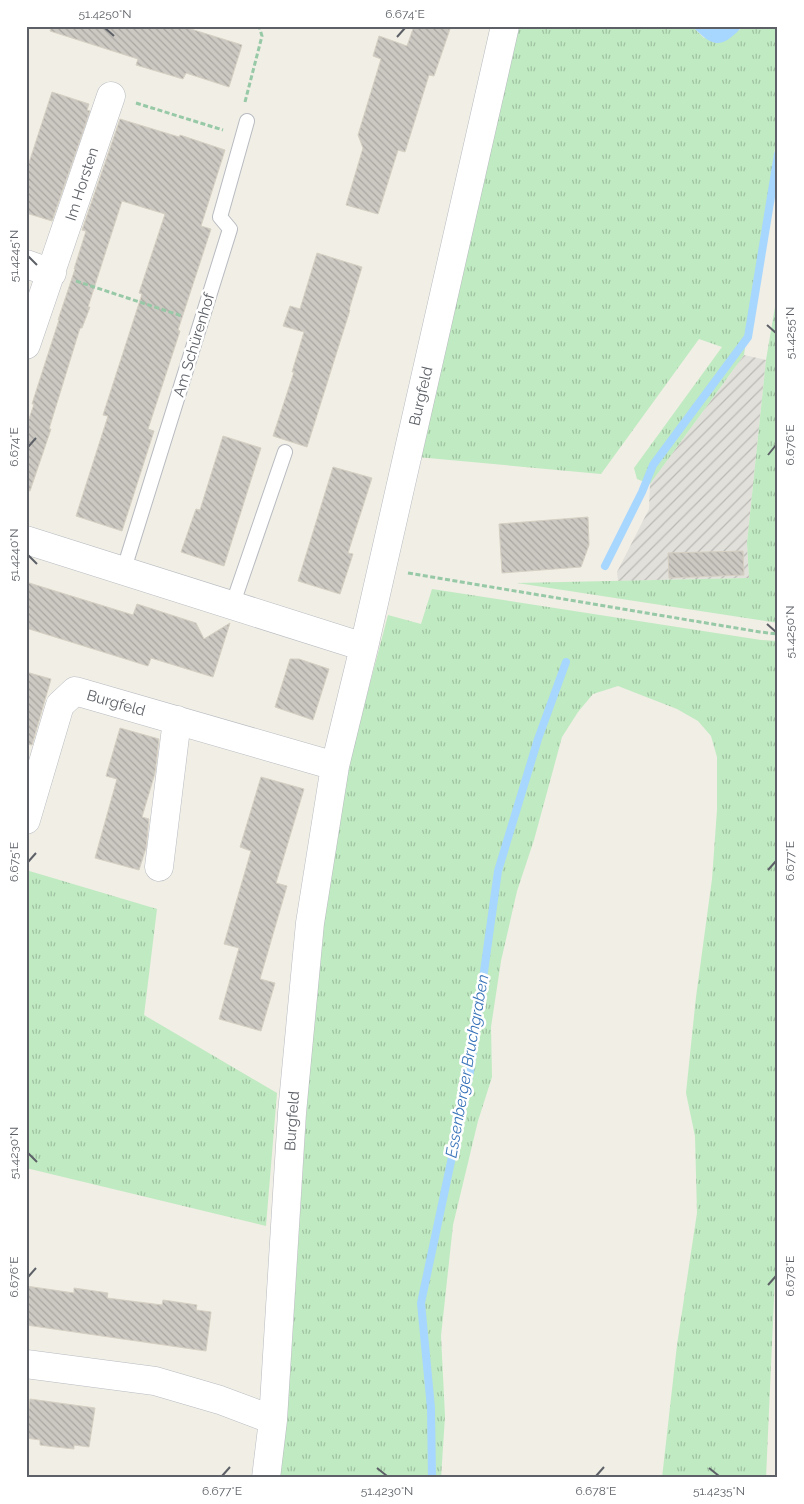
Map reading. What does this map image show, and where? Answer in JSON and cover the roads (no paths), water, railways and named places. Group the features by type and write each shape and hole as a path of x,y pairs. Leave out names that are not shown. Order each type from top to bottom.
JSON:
{"street":[{"name":"Burgfeld","path":"266,1478 273,1420 292,1112 310,923 335,766 364,647 505,26"},
{"name":"Im Horsten","path":"26,345 111,96"},
{"path":"26,264 52,273"},
{"path":"26,540 122,572 364,647"},
{"name":"Burgfeld","path":"26,820 60,705 75,691 335,766"},
{"path":"159,867 177,720"},
{"path":"26,1364 154,1381 220,1400 273,1420"}],"lane":[{"name":"Am Schürenhof","path":"122,572 202,323 230,229 220,217 247,121"},
{"path":"232,606 285,452"}],"water":[{"path":"692,26 740,26 740,29 721,43 715,43 705,38"}],"waterway":[{"name":"Essenberger Bruchgraben","path":"605,566 642,492 653,465 748,337 778,154"},
{"name":"Essenberger Bruchgraben","path":"432,1478 431,1408 421,1303 470,1072 498,871 538,739 566,662"}]}
